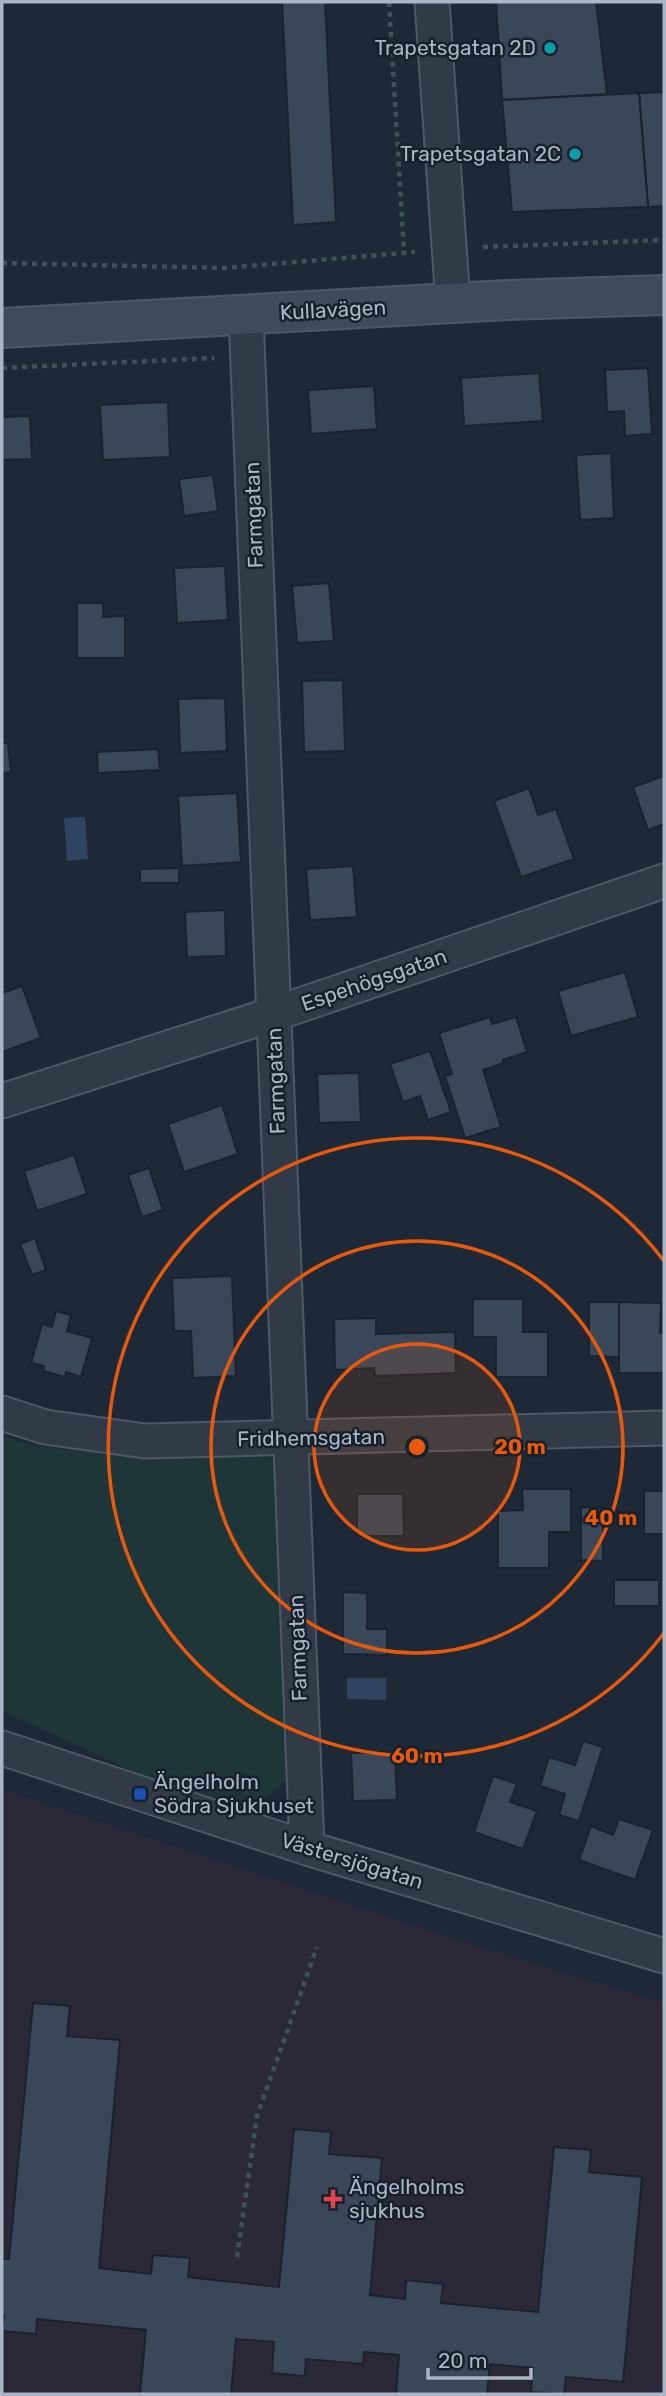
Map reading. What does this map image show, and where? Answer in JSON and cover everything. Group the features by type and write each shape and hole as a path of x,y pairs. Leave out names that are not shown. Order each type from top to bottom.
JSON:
{"street":[{"path":"432,2 453,303"},
{"name":"Kullavägen","path":"2,328 453,303 664,295"},
{"name":"Farmgatan","path":"246,315 307,1848"},
{"name":"Espehögsgatan","path":"2,1101 274,1014 664,881"},
{"name":"Fridhemsgatan","path":"2,1413 45,1427 145,1441 664,1428"},
{"name":"Västersjögatan","path":"2,1748 307,1848 664,1955"}],"path":[{"path":"389,2 404,252"},
{"path":"2,263 224,268 480,247 664,240"},
{"path":"2,368 248,357"},
{"path":"237,2257 257,2116 317,1947"}],"shaded area":[{"name":"Ängelholms sjukhus","path":"2,1790 498,1953 664,2003 664,2394 2,2394"}],"green space":[{"path":"2,1436 35,1446 84,1451 279,1458 290,1777 254,1808 153,1780 2,1711"}],"water":[{"path":"85,817 88,859 67,861 64,818"},
{"path":"347,1678 386,1678 386,1700 347,1699"}],"building":[{"path":"282,2 325,2 336,222 293,225"},
{"name":"Trapetsgatan 2D","path":"496,2 596,2 607,94 502,100"},
{"path":"664,92 664,206 648,207 639,93"},
{"name":"Trapetsgatan 2C","path":"639,93 648,207 512,212 502,100"},
{"path":"648,368 652,434 625,436 624,411 607,412 605,370"},
{"path":"539,373 543,421 464,426 461,378"},
{"path":"374,386 377,429 311,434 308,390"},
{"path":"168,402 170,457 103,460 100,405"},
{"path":"30,416 32,459 2,460 2,417"},
{"path":"611,453 614,518 580,520 576,455"},
{"path":"213,475 218,511 184,516 179,479"},
{"path":"225,566 228,620 177,623 174,568"},
{"path":"329,583 334,641 297,643 292,586"},
{"path":"77,603 103,603 103,617 125,616 125,658 77,658"},
{"path":"343,680 345,751 304,752 302,681"},
{"path":"225,698 227,751 180,753 178,699"},
{"path":"2,743 8,743 11,772 2,773"},
{"path":"158,749 160,770 98,773 97,752"},
{"path":"664,776 664,824 648,830 633,787"},
{"path":"529,788 538,815 556,809 574,859 521,877 494,801"},
{"path":"237,793 241,862 182,866 178,796"},
{"path":"353,866 357,917 310,920 306,869"},
{"path":"179,868 179,883 140,883 140,869"},
{"path":"225,910 226,956 187,957 185,912"},
{"path":"625,972 638,1017 571,1036 558,991"},
{"path":"22,986 41,1038 2,1052 2,993"},
{"path":"490,1017 492,1024 516,1017 527,1052 483,1070 501,1127 465,1138 445,1076 452,1074 439,1033"},
{"path":"430,1051 451,1112 428,1120 420,1096 403,1102 390,1064"},
{"path":"359,1073 361,1122 319,1123 317,1074"},
{"path":"222,1105 238,1154 184,1172 168,1124"},
{"path":"74,1155 87,1194 37,1211 24,1171"},
{"path":"149,1168 163,1210 142,1217 128,1175"},
{"path":"35,1238 46,1270 32,1275 20,1244"},
{"path":"232,1276 236,1376 193,1378 191,1331 174,1331 172,1278"},
{"path":"473,1299 523,1299 523,1332 548,1332 548,1377 496,1377 496,1337 473,1337"},
{"path":"589,1302 619,1302 619,1357 589,1356"},
{"path":"619,1302 661,1303 660,1333 664,1333 664,1373 619,1373"},
{"path":"56,1311 71,1315 67,1331 92,1338 81,1377 66,1372 65,1377 43,1371 44,1366 31,1363 42,1324 52,1327"},
{"path":"376,1318 376,1334 455,1332 456,1373 375,1376 374,1368 335,1370 334,1319"},
{"path":"522,1489 571,1489 571,1532 549,1532 549,1568 498,1568 498,1511 523,1510"},
{"path":"644,1491 664,1491 664,1534 644,1534"},
{"path":"357,1494 403,1494 404,1536 357,1536"},
{"path":"581,1507 603,1508 603,1561 581,1560"},
{"path":"614,1580 659,1580 659,1606 614,1606"},
{"path":"343,1592 367,1593 367,1629 387,1629 387,1655 343,1654"},
{"path":"583,1741 603,1747 579,1821 559,1815 565,1794 540,1786 549,1757 575,1765"},
{"path":"395,1752 397,1800 353,1801 351,1753"},
{"path":"493,1776 517,1784 510,1802 537,1811 523,1849 474,1832"},
{"path":"619,1819 653,1830 635,1880 579,1860 591,1826 613,1835"},
{"path":"33,2003 70,2006 67,2036 120,2040 99,2268 151,2274 153,2255 190,2258 188,2277 279,2287 294,2129 331,2132 329,2154 382,2158 370,2295 405,2299 406,2280 443,2284 441,2303 538,2312 554,2147 591,2150 589,2172 642,2177 623,2382 566,2377 564,2394 531,2392 533,2368 490,2364 487,2394 396,2394 399,2355 364,2352 363,2364 306,2359 305,2376 272,2373 274,2342 236,2339 231,2394 140,2394 146,2330 37,2319 36,2334 2,2331 2,2259 9,2259"}],"place":[{"name":"Trapetsgatan 2D","path":"550,48"},
{"name":"Trapetsgatan 2C","path":"575,154"},
{"name":"Ängelholm Södra Sjukhuset","path":"140,1794"},
{"name":"Ängelholms sjukhus","path":"333,2199"}]}
